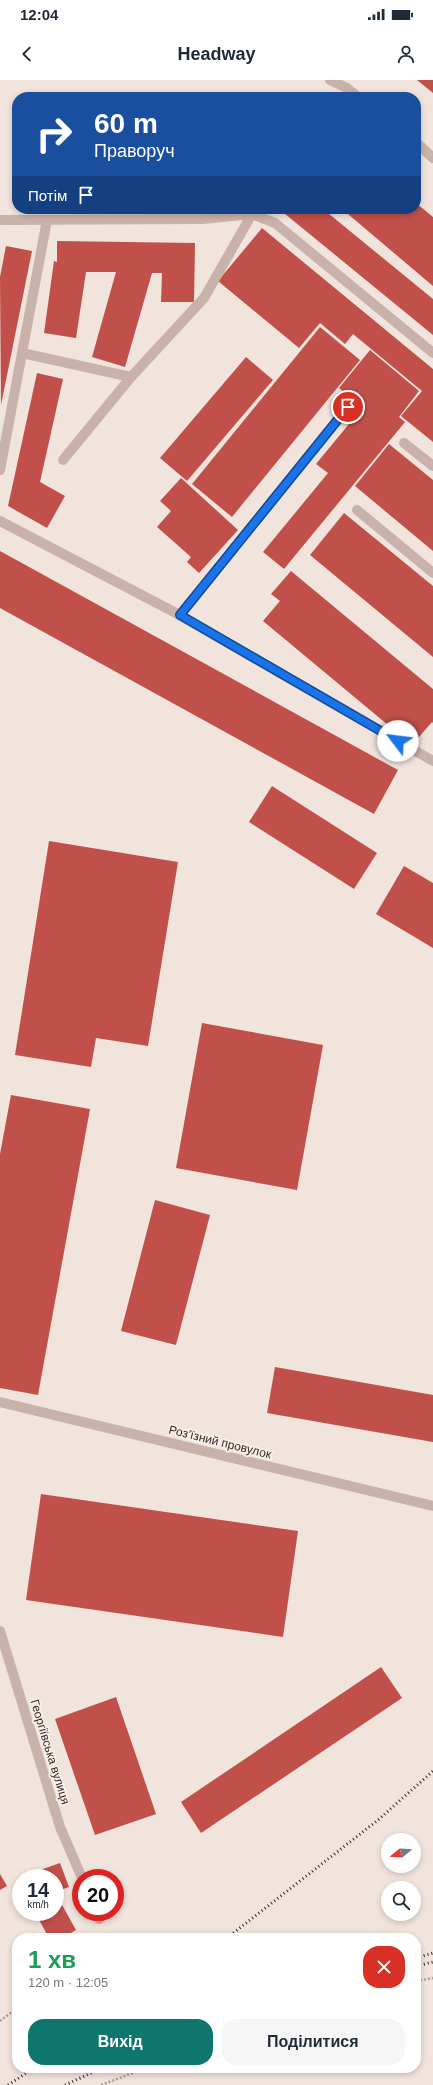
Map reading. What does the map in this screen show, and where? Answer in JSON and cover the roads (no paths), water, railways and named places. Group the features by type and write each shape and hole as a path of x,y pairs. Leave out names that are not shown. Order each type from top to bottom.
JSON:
{"street":[{"path":"330,80 352,92"},
{"path":"421,147 433,158"},
{"path":"63,460 131,377 204,298 252,214"},
{"path":"0,220 203,219 252,214 275,223 433,353"},
{"path":"0,470 47,220"},
{"path":"22,354 131,377"},
{"path":"180,615 348,407"},
{"path":"404,443 433,466"},
{"path":"357,510 433,573"},
{"path":"0,520 180,615 433,761"},
{"name":"Роз’їзний провулок","path":"0,1402 433,1506"},
{"name":"Георгіївська вулиця","path":"0,1631 60,1828 78,1869"}],"railway":[{"path":"233,1933 378,1820 433,1771"},
{"path":"421,1957 433,1953"},
{"path":"421,1965 433,1962"},
{"path":"8,2085 26,2073"},
{"path":"65,2085 91,2073"}]}
